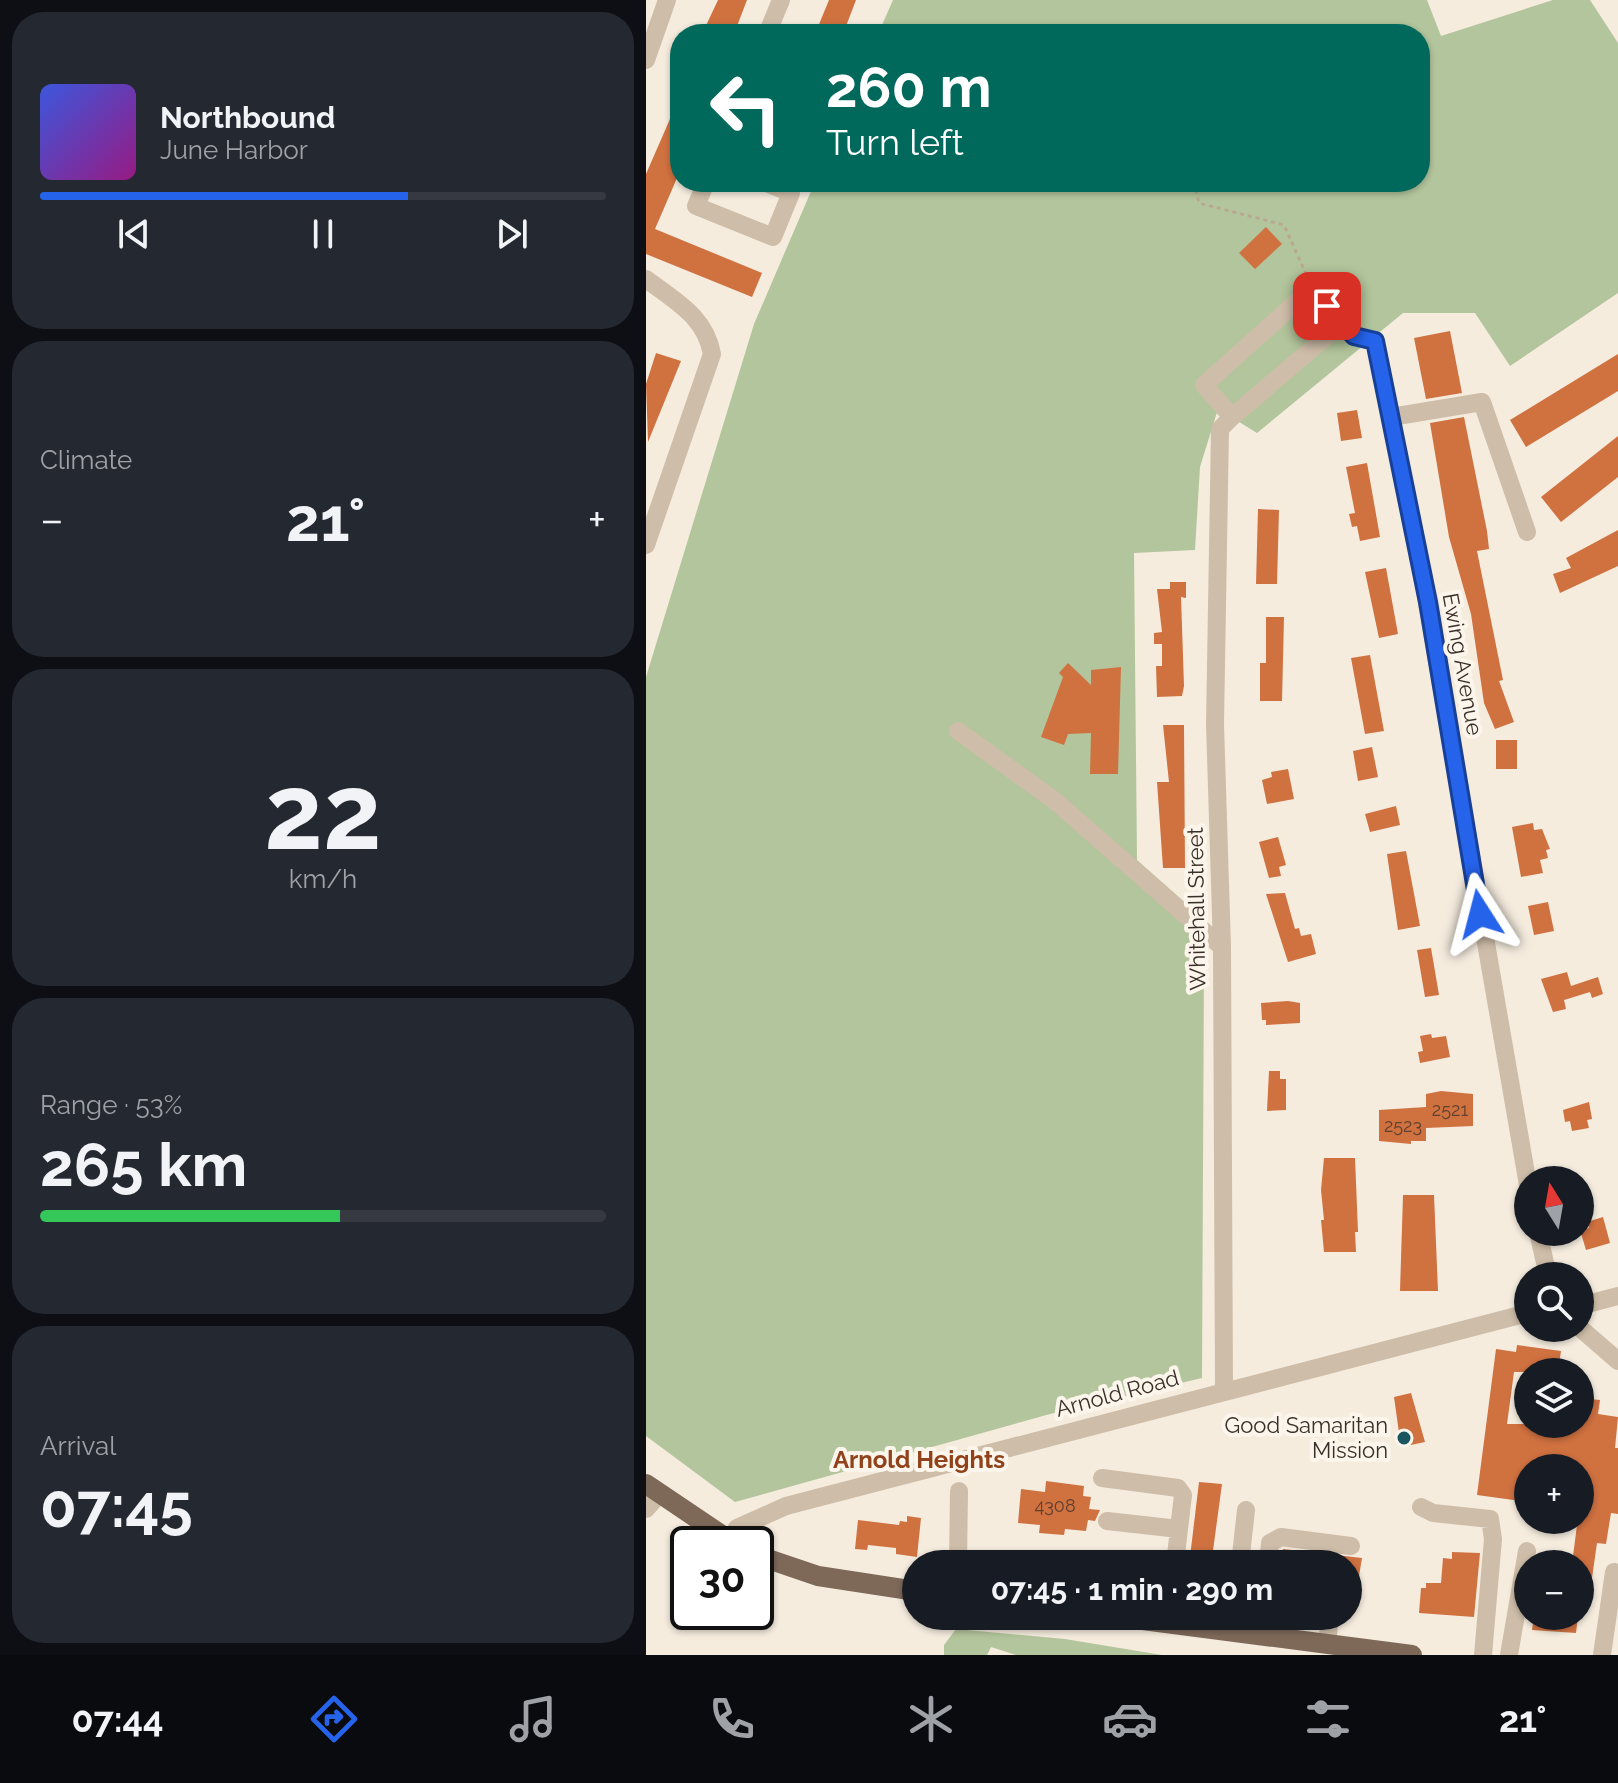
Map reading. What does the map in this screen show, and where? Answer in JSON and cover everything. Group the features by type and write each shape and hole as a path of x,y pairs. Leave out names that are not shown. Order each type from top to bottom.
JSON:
{"main road":[{"path":"650,1496 703,1526"},
{"path":"774,1561 818,1576 902,1589"},
{"path":"1252,1630 1273,1637 1412,1655"}],"street":[{"path":"646,60 667,0"},
{"path":"771,24 781,0"},
{"path":"702,192 696,206 773,237 791,193 789,192"},
{"path":"646,279 697,318 708,335 712,354 646,545"},
{"path":"1311,289 1342,323 1226,423 1204,385 1311,289"},
{"name":"Ewing Avenue","path":"1342,323 1354,336 1375,341 1453,745 1525,1166"},
{"path":"1391,417 1482,402 1527,532"},
{"name":"Whitehall Street","path":"1224,1389 1222,947 1215,724 1226,423"},
{"path":"958,731 1054,800 1222,947"},
{"path":"1594,1302 1618,1296"},
{"name":"Arnold Road","path":"741,1526 786,1506 1224,1389 1514,1316"},
{"path":"1594,1340 1618,1361"},
{"path":"1102,1478 1178,1488 1183,1495 1177,1550"},
{"path":"958,1550 959,1491"},
{"path":"1421,1507 1433,1513 1490,1519 1493,1539 1483,1655"},
{"path":"1242,1550 1246,1510"},
{"path":"1107,1521 1179,1529"},
{"path":"1269,1550 1270,1543 1281,1537 1351,1546"},
{"path":"1602,1655 1614,1572"},
{"path":"1509,1655 1514,1626"},
{"path":"1273,1637 1274,1630"},
{"path":"1327,1644 1328,1630"}],"path":[{"path":"1196,192 1199,203 1284,225 1311,289"}],"green space":[{"path":"893,0 1427,0 1441,36 1553,0 1590,0 1618,43 1618,293 1510,366 1475,313 1403,313 1257,433 1218,409 1200,467 1195,550 1134,553 1137,860 1207,922 1204,962 1202,1378 1050,1414 735,1502 646,1436 646,677 754,324 811,192 1430,192 1430,24 882,24"},
{"path":"955,1630 967,1630 1065,1639 1162,1655 1016,1655 991,1647 987,1655 944,1655 944,1645"}],"building":[{"path":"718,0 747,0 738,24 707,24"},
{"path":"829,0 856,0 847,24 819,24"},
{"path":"670,119 671,192 655,229 762,273 752,297 646,254 646,174"},
{"path":"1266,227 1282,244 1255,269 1239,253"},
{"path":"1450,331 1462,393 1426,399 1414,338"},
{"path":"656,353 681,361 648,442 646,384"},
{"path":"1618,354 1618,391 1526,447 1510,420"},
{"path":"1357,410 1362,438 1341,441 1337,413"},
{"path":"1464,417 1489,549 1477,551 1503,680 1499,681 1514,722 1495,729 1484,703 1471,614 1449,537 1430,423"},
{"path":"1618,436 1618,477 1561,522 1541,497"},
{"path":"1367,463 1380,537 1360,541 1357,526 1352,527 1349,514 1355,513 1346,467"},
{"path":"1258,509 1279,510 1277,584 1256,584"},
{"path":"1618,530 1618,566 1560,593 1553,574 1571,568 1566,558"},
{"path":"1386,568 1398,634 1379,638 1365,572"},
{"path":"1170,582 1186,582 1186,598 1181,597 1184,686 1182,696 1157,697 1156,666 1162,666 1162,644 1154,644 1154,633 1162,632 1157,589 1170,589"},
{"path":"1266,617 1284,617 1282,701 1260,701 1260,663 1266,663"},
{"path":"1370,655 1384,731 1365,734 1351,658"},
{"path":"1068,663 1091,685 1091,670 1121,667 1118,774 1090,774 1091,733 1068,734 1064,745 1041,737 1063,677 1059,673"},
{"path":"1163,725 1184,725 1185,868 1163,868 1157,782 1169,782"},
{"path":"1496,740 1517,740 1517,769 1496,769"},
{"path":"1372,747 1378,777 1358,781 1353,751"},
{"path":"1288,769 1294,799 1267,804 1262,780 1272,777 1271,772"},
{"path":"1396,806 1400,825 1370,832 1365,814"},
{"path":"1533,823 1534,830 1542,829 1550,849 1546,850 1548,858 1540,860 1543,873 1521,877 1512,827"},
{"path":"1278,837 1286,865 1279,867 1281,876 1269,878 1259,842"},
{"path":"1406,851 1420,926 1398,930 1387,854"},
{"path":"1285,893 1295,929 1299,928 1301,936 1311,934 1316,954 1288,962 1266,894"},
{"path":"1548,902 1554,931 1534,935 1528,906"},
{"path":"1431,948 1439,995 1425,997 1417,950"},
{"path":"1567,972 1571,986 1598,977 1603,994 1592,998 1590,992 1564,1000 1566,1009 1553,1012 1541,979"},
{"path":"1261,1003 1300,1003 1300,1023 1266,1025 1266,1020 1262,1020"},
{"path":"1431,1034 1432,1038 1446,1036 1450,1057 1420,1063 1418,1052 1423,1051 1420,1036"},
{"path":"1269,1071 1280,1071 1280,1079 1286,1079 1286,1110 1267,1111"},
{"path":"1441,1091 1473,1094 1473,1126 1426,1128 1426,1141 1411,1141 1411,1144 1379,1141 1379,1110 1426,1107 1426,1094"},
{"path":"1589,1102 1592,1119 1587,1120 1589,1128 1572,1131 1570,1121 1565,1122 1563,1110"},
{"path":"1324,1158 1355,1158 1356,1252 1324,1252 1321,1190"},
{"path":"1403,1195 1434,1195 1438,1291 1400,1291"},
{"path":"1603,1217 1610,1243 1586,1250 1585,1246 1594,1246 1594,1220"},
{"path":"1517,1345 1561,1351 1560,1358 1514,1358 1507,1424 1514,1424 1514,1438 1594,1438 1594,1399 1600,1400 1598,1414 1618,1417 1615,1448 1618,1448 1618,1514 1611,1513 1606,1544 1597,1543 1594,1564 1594,1550 1574,1550 1576,1534 1594,1534 1594,1454 1514,1454 1514,1500 1477,1495 1496,1349 1516,1352"},
{"path":"1411,1393 1425,1442 1401,1447 1394,1397"},
{"path":"1046,1481 1084,1486 1083,1496 1091,1497 1089,1509 1100,1510 1095,1521 1088,1520 1086,1531 1065,1529 1064,1535 1039,1533 1040,1525 1018,1523 1021,1489 1045,1492"},
{"path":"1199,1482 1222,1484 1213,1550 1191,1550"},
{"path":"907,1516 921,1518 918,1550 902,1550 902,1555 896,1554 896,1548 868,1545 867,1550 855,1549 858,1520 899,1525 900,1521 907,1522"},
{"path":"1452,1552 1480,1553 1474,1617 1419,1613 1421,1588 1426,1588 1426,1583 1441,1583 1443,1558 1452,1559"},
{"path":"1532,1630 1576,1630 1576,1633"}],"place":[{"name":"Good Samaritan Mission","path":"1404,1438"}],"district":[{"name":"Arnold Heights","path":"919,1460"}],"route":[{"path":"1327,306 1354,336 1375,341 1428,602 1480,914"}]}
